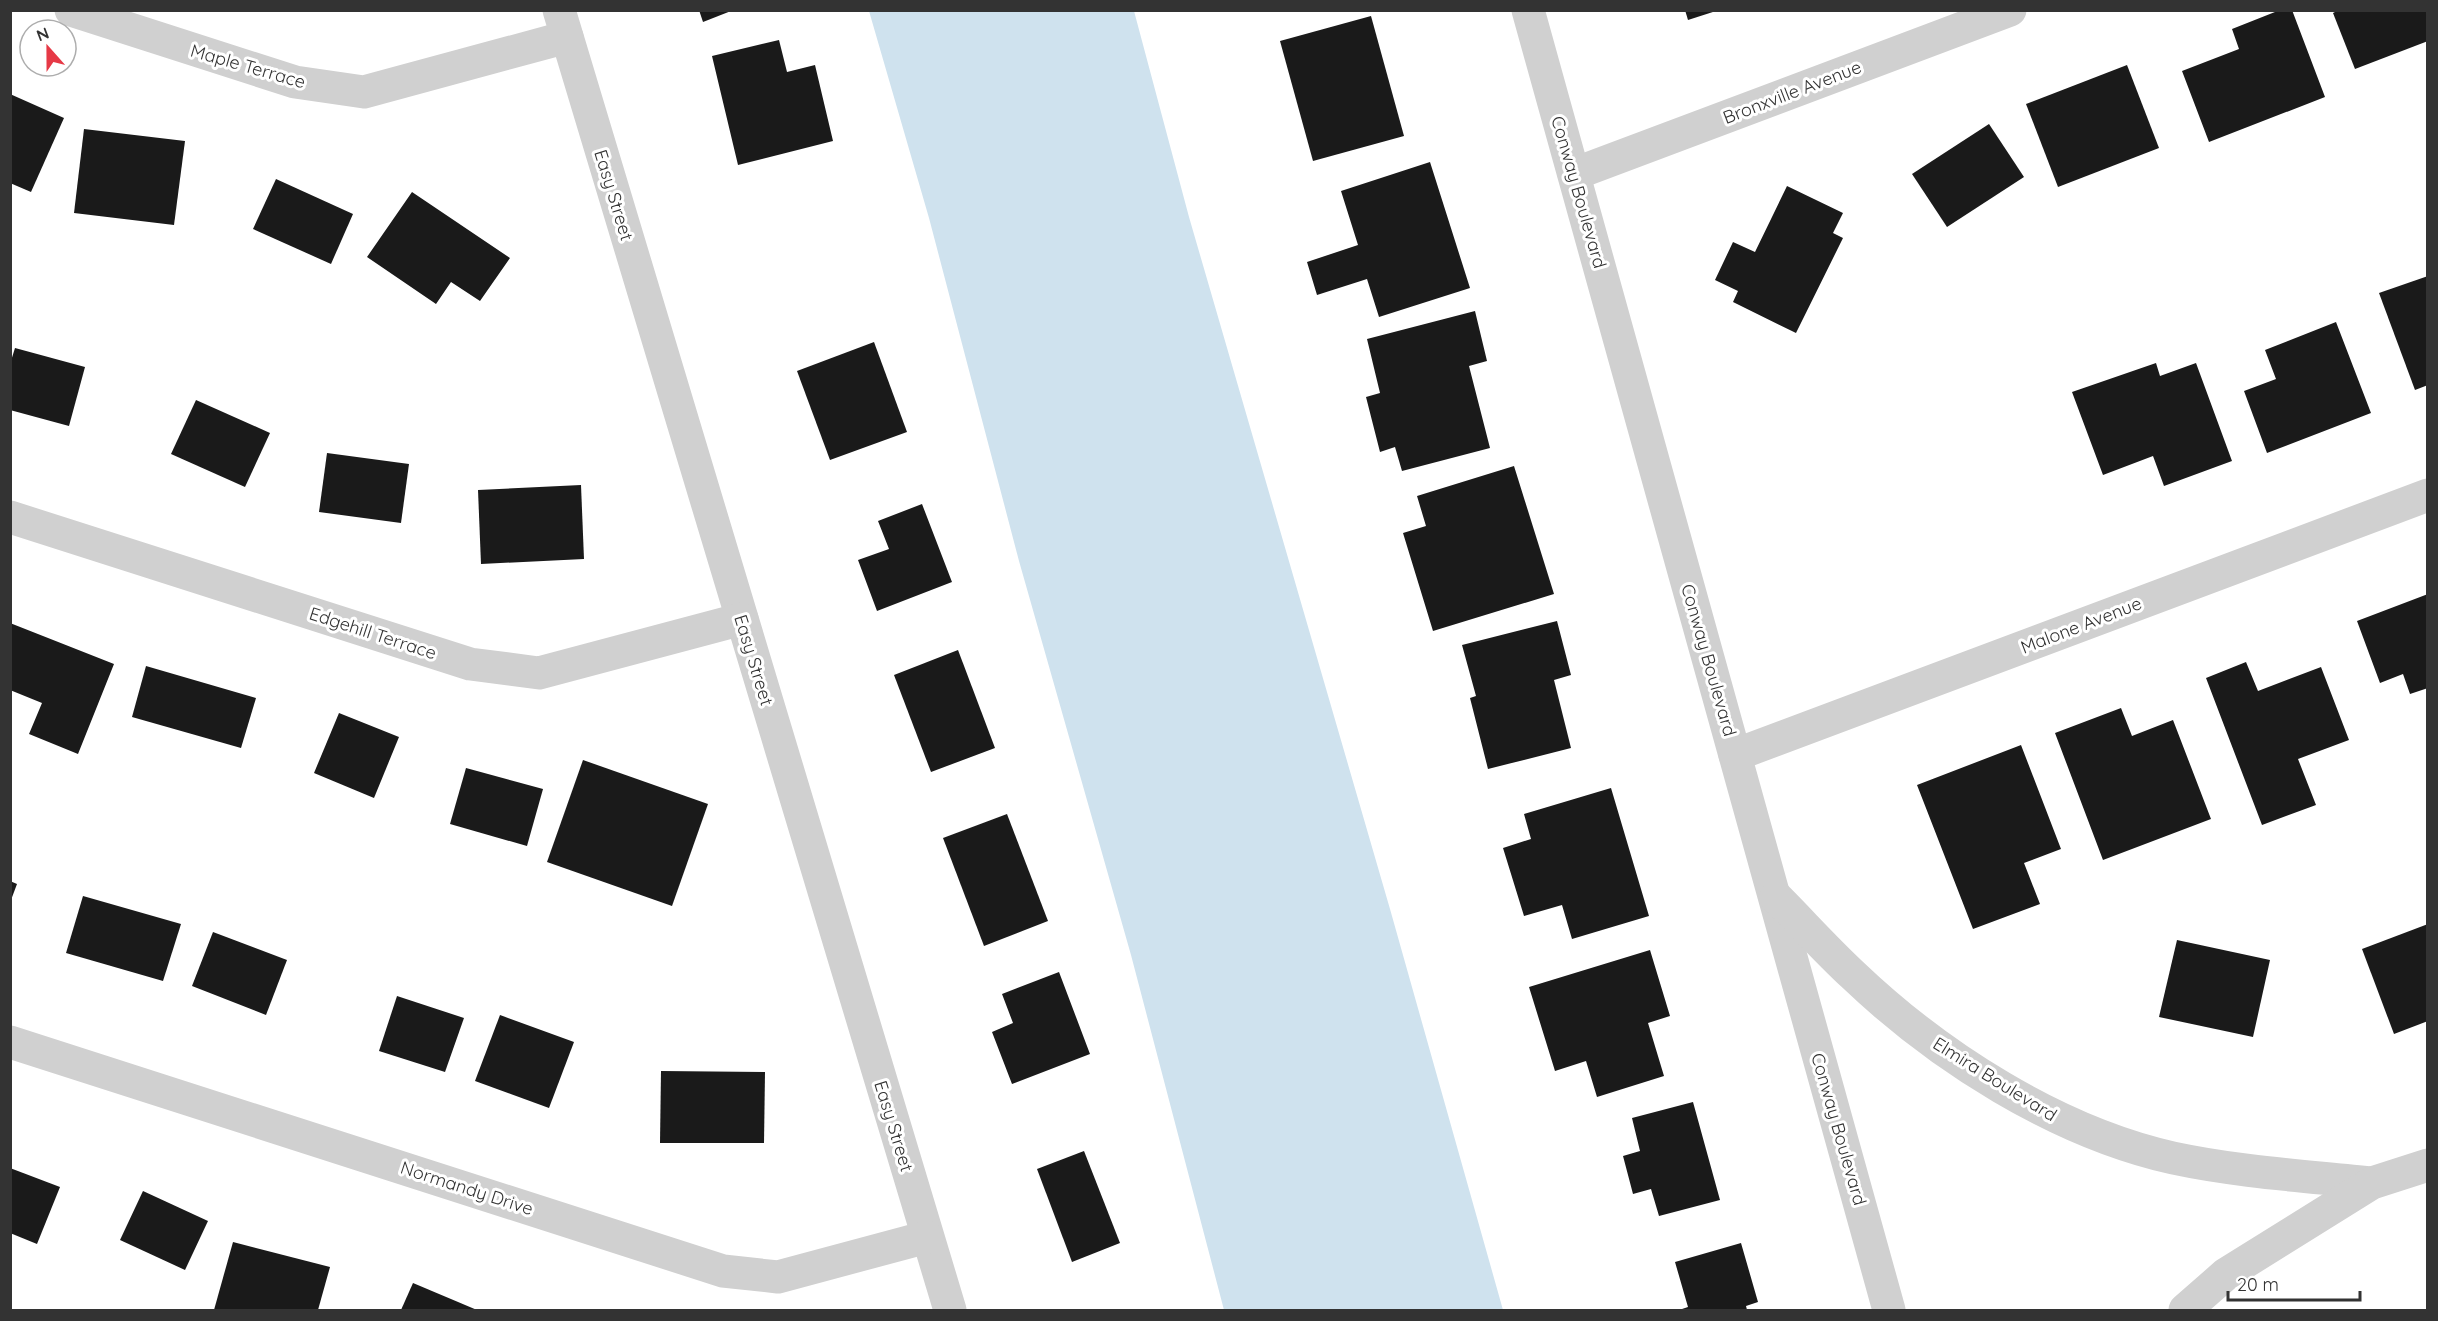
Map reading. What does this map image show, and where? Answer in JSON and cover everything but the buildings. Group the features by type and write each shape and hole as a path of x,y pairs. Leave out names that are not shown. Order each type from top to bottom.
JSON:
{"street":[{"name":"Maple Terrace","path":"71,10 295,82 364,92 563,24"},
{"name":"Conway Boulevard","path":"1528,10 1890,1311"},
{"name":"Bronxville Avenue","path":"1574,174 2010,10"},
{"name":"Easy Street","path":"563,24 950,1311"},
{"name":"Malone Avenue","path":"1735,755 2427,495"},
{"name":"Edgehill Terrace","path":"10,517 470,664 539,674 742,619"},
{"name":"Elmira Boulevard","path":"1774,895 1853,976 1902,1018 2013,1094 2062,1121 2173,1158 2372,1183"},
{"name":"Normandy Drive","path":"10,1042 723,1271 777,1277 927,1237"},
{"name":"Elmira Boulevard","path":"2185,1311 2226,1274 2372,1183 2427,1165"}],"water":[{"path":"869,11 1134,11 1189,217 1390,909 1503,1310 1224,1310 1131,955 1019,561 929,218"}]}
